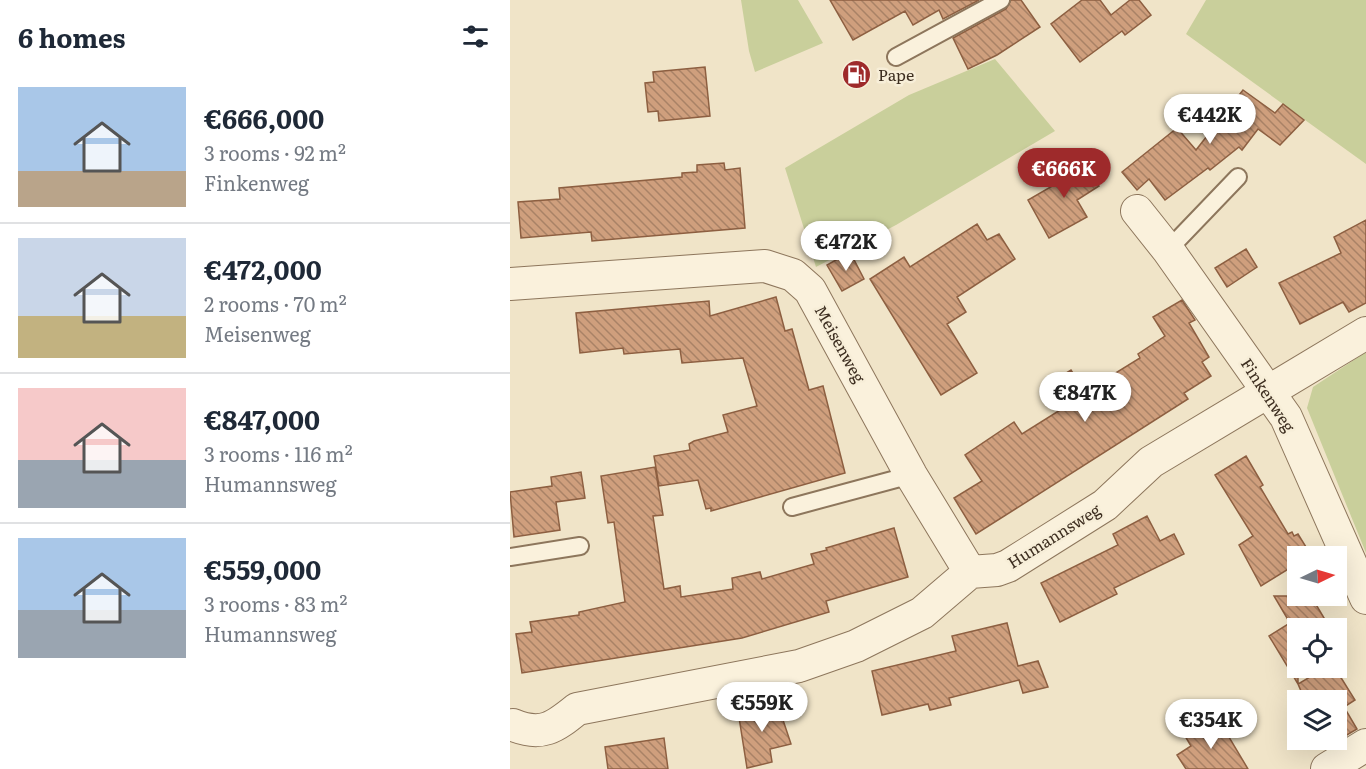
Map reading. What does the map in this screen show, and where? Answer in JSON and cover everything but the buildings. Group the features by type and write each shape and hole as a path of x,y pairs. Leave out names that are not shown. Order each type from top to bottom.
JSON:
{"street":[{"name":"Finkenweg","path":"1137,211 1168,250 1286,417 1366,598"},
{"name":"Meisenweg","path":"510,284 765,266 793,275 810,290 911,475 970,572"},
{"name":"Humannsweg","path":"970,572 997,570 1008,566 1105,505 1151,462 1267,390 1366,333"},
{"path":"511,722 527,731 554,728 578,709 799,666 856,646 922,613 970,572"},
{"path":"1327,769 1366,745"}],"lane":[{"path":"896,57 1001,0"},
{"path":"1168,250 1238,177"},
{"path":"792,507 911,475"},
{"path":"510,557 580,546"}],"green space":[{"path":"741,0 798,0 823,43 755,72 749,51"},
{"path":"1206,0 1366,0 1366,164 1186,34"},
{"path":"995,59 1055,131 896,225 816,267 785,168 909,95"},
{"path":"1366,352 1366,553 1307,408 1313,387"}],"place":[{"name":"Pape","path":"857,75"}]}
